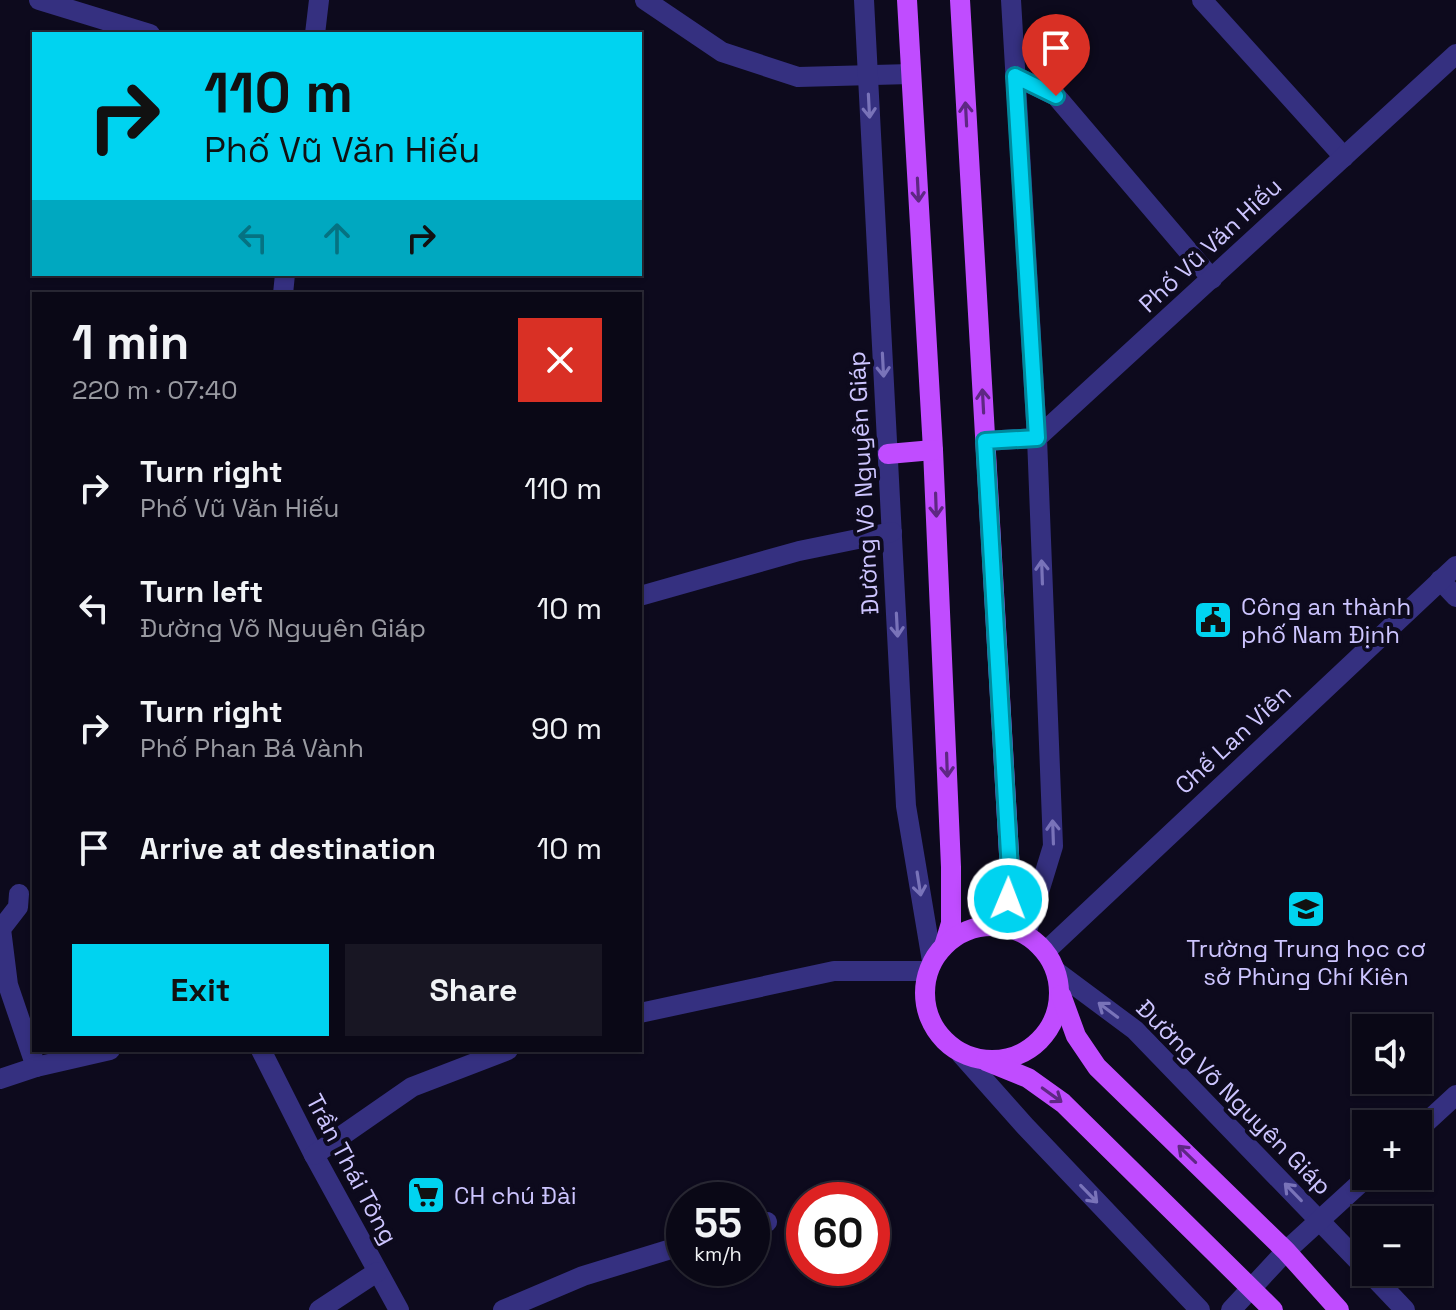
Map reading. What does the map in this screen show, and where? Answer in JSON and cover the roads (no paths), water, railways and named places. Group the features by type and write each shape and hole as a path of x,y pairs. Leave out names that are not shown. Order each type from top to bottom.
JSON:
{"main road":[{"path":"907,0 933,450 951,867 951,923 945,943 924,981 924,1003 931,1023 944,1041 961,1054 1028,1078 1063,1103 1273,1310"},
{"path":"960,0 1010,871 1017,930"},
{"path":"888,454 933,450"},
{"path":"945,943 963,931 984,925 1017,930 1046,951 1057,972 1060,994 1076,1036 1097,1067 1286,1251 1339,1310"},
{"path":"982,1060 1004,1059 1026,1052 1044,1037 1056,1017 1060,994"}],"street":[{"path":"39,0 143,32"},
{"path":"315,32 319,0"},
{"path":"645,0 722,52 798,77 911,74"},
{"name":"Đường Võ Nguyên Giáp","path":"864,0 906,806 930,966"},
{"path":"1011,0 1037,438 1053,846 1017,930"},
{"path":"1202,0 1344,157"},
{"name":"Phố Vũ Văn Hiếu","path":"1037,438 1456,54"},
{"path":"1015,76 1056,96 1212,279"},
{"path":"985,441 1037,438"},
{"path":"642,595 799,551 892,532"},
{"name":"Chế Lan Viên","path":"1046,951 1456,566"},
{"path":"1440,580 1456,597"},
{"path":"19,894 18,907 1,929 8,985 36,1067"},
{"path":"642,1013 834,971 930,966"},
{"name":"Đường Võ Nguyên Giáp","path":"1057,972 1135,1030 1352,1253"},
{"path":"0,1079 101,1052"},
{"name":"Trần Thái Tông","path":"262,1052 399,1310"},
{"path":"314,1155 412,1087 503,1052"},
{"path":"961,1054 1200,1310"},
{"path":"1432,1117 1456,1095"},
{"path":"1231,1310 1286,1251 1353,1190"},
{"path":"503,1310 583,1276 666,1251"},
{"path":"319,1310 377,1272"},
{"name":"Đường Võ Nguyên Giáp","path":"1383,1286 1405,1310"}],"place":[{"name":"Công an thành phố Nam Định","path":"1213,620"},
{"name":"Trường Trung học cơ sở Phùng Chí Kiên","path":"1306,909"},
{"name":"CH chú Đài","path":"426,1195"}]}
